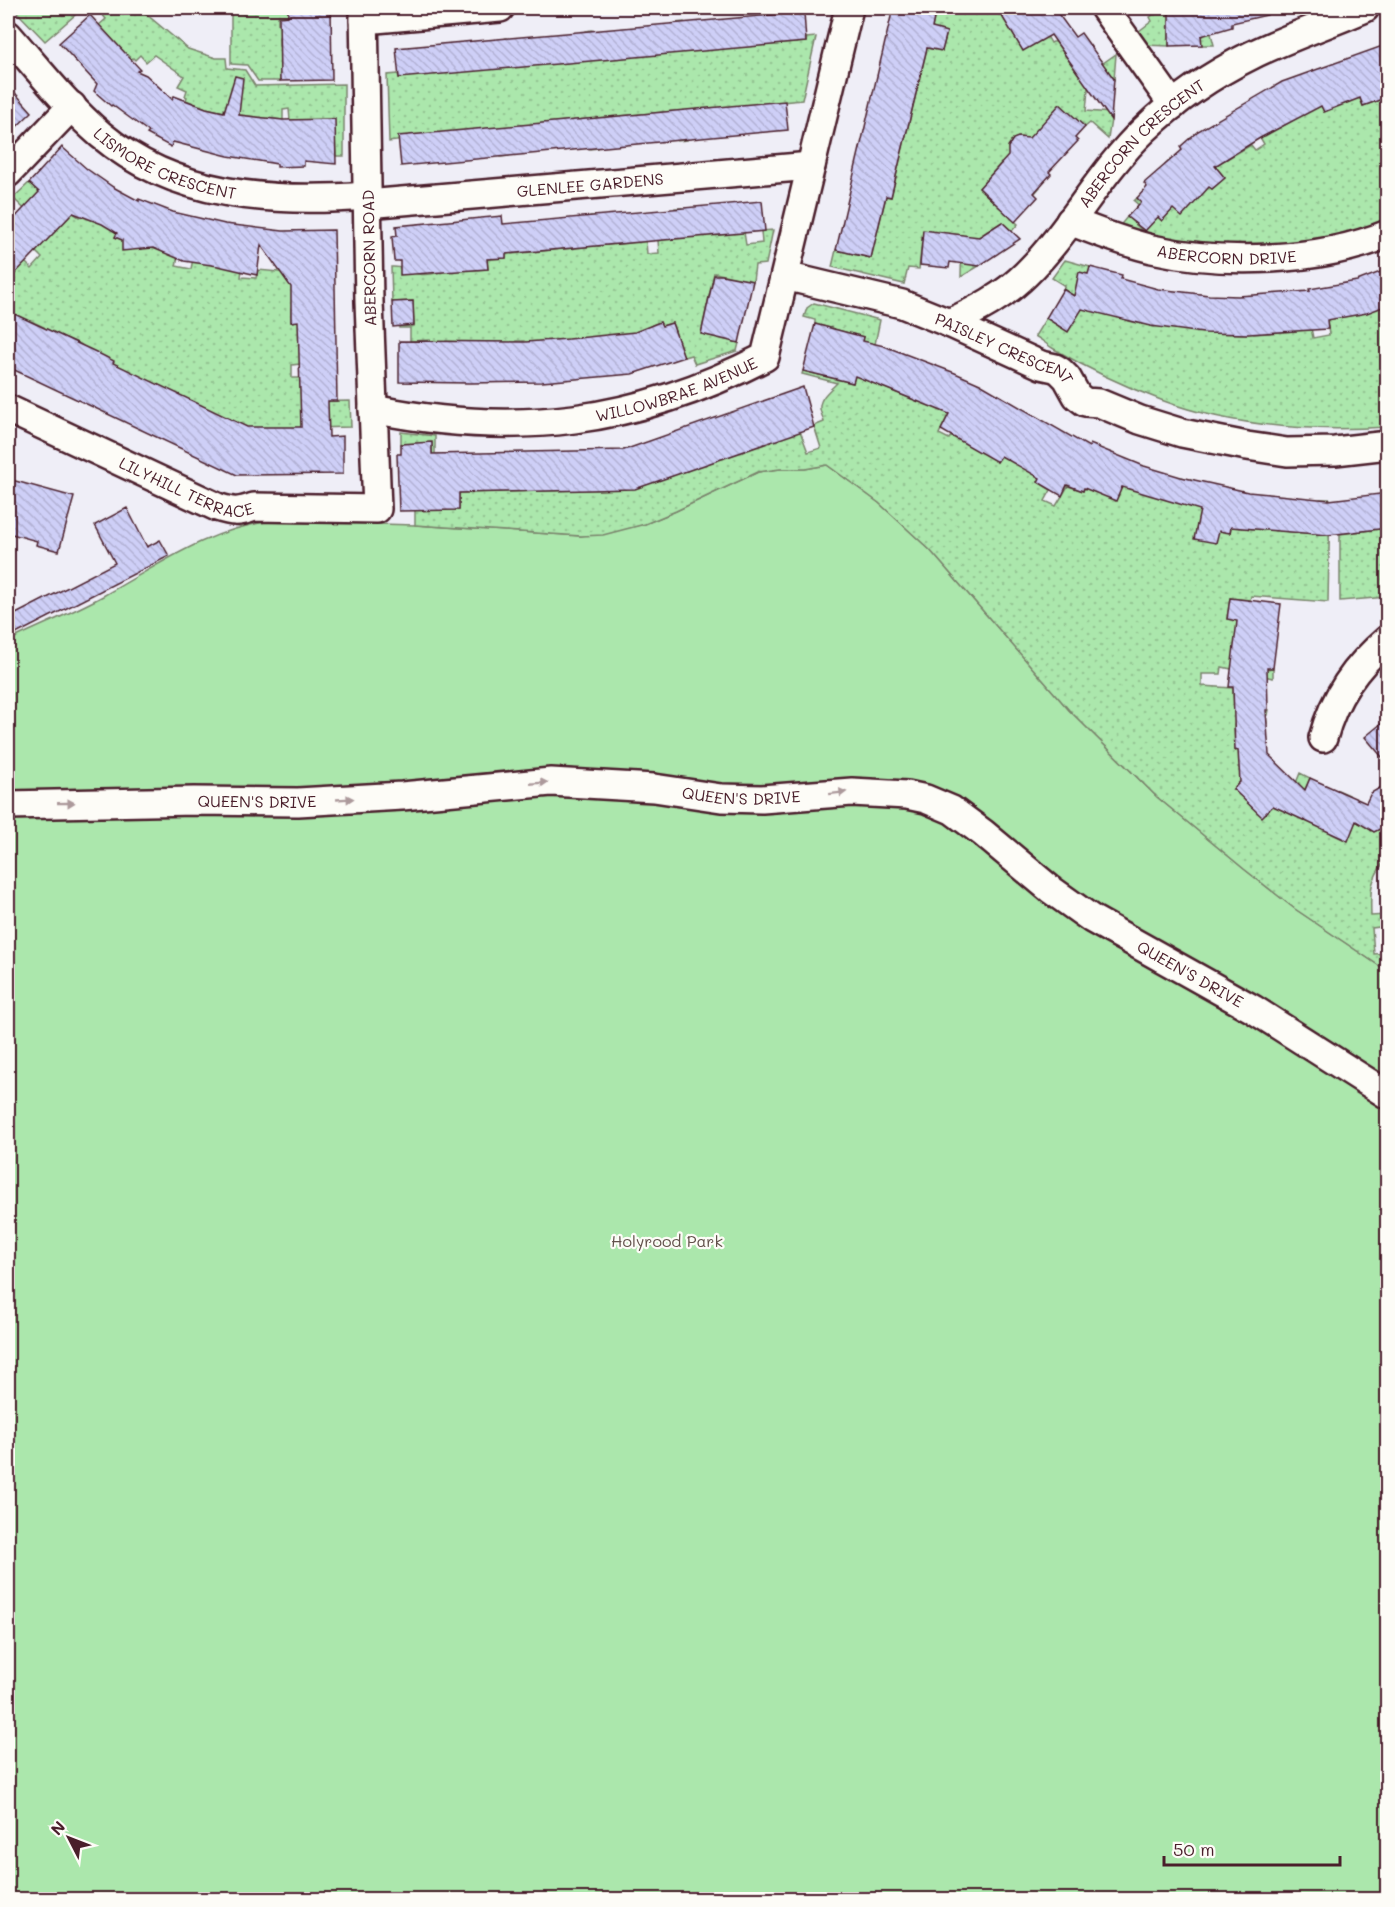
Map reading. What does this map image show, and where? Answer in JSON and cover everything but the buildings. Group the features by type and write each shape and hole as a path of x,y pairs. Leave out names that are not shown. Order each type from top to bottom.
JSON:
{"street":[{"path":"364,14 500,8"},
{"name":"WILLOWBRAE AVENUE","path":"374,409 415,417 469,423 522,424 571,420 609,414 678,395 728,376 765,357 849,8"},
{"path":"1104,8 1173,105"},
{"name":"ABERCORN CRESCENT","path":"949,323 998,297 1024,276 1040,260 1120,156 1144,130 1173,105 1215,75 1252,55 1365,8"},
{"name":"ABERCORN ROAD","path":"364,14 367,200 378,509"},
{"name":"LISMORE CRESCENT","path":"8,35 72,106 103,136 135,159 156,170 201,187 222,192 273,199 367,200"},
{"path":"8,172 72,106"},
{"name":"GLENLEE GARDENS","path":"367,200 811,166"},
{"name":"ABERCORN DRIVE","path":"1070,221 1106,236 1152,249 1194,256 1249,258 1317,253 1374,240 1388,234"},
{"name":"PAISLEY CRESCENT","path":"786,276 902,304 1041,365 1055,368 1067,378 1077,396 1086,402 1099,403 1182,434 1287,452 1335,451 1388,445"},
{"name":"LILYHILL TERRACE","path":"8,409 216,507 233,512 254,507 378,509"},
{"path":"1323,738 1333,709 1350,678 1388,639"},
{"name":"QUEEN'S DRIVE","path":"8,805 298,801 402,796 551,782 654,788 711,797 762,799 852,792 907,795 926,799 952,810 976,827 1050,889 1092,919 1252,1009 1388,1095"}],"green space":[{"path":"13,8 21,10 24,8 85,8 74,13 75,15 45,41"},
{"path":"123,8 140,9 188,49 216,58 226,58 227,68 245,70 255,86 344,84 344,156 336,156 334,119 290,120 289,109 283,110 283,120 239,115 239,112 224,109 224,112 206,108 186,100 187,90 178,86 184,76 154,55 146,62 140,55 135,60 133,58 131,60 99,25 106,19 101,13"},
{"path":"231,8 288,8 288,16 278,17 278,25 288,25 279,37 279,46 288,45 289,74 280,74 280,81 258,81 247,65 231,64"},
{"path":"936,8 1005,8 999,11 1023,50 1047,36 1051,43 1055,41 1079,75 1100,60 1103,63 1116,54 1114,80 1089,78 1086,111 1112,113 1108,139 1090,123 1085,127 1060,104 1027,143 1021,137 1013,139 1008,146 1011,161 1040,187 1035,193 1001,163 979,188 1018,224 1012,231 1002,222 966,245 979,266 961,277 962,235 923,231 919,269 908,268 904,284 832,267 836,250 871,258 886,196 891,197 927,48 942,51 947,32 932,28"},
{"path":"1163,8 1213,8 1216,20 1208,22 1214,45 1201,45 1201,21 1169,21 1169,46 1144,45 1135,34 1152,21 1150,17"},
{"path":"684,22 687,51 806,42 806,38 816,37 802,100 685,111 687,140 677,141 675,111 596,118 598,148 590,149 587,119 507,127 509,156 501,157 498,128 389,142 387,75 398,74 399,78 506,38 508,68 588,60 586,31 591,30 678,51 675,23"},
{"path":"1388,74 1387,220 1309,242 1246,247 1185,243 1118,228 1127,217 1144,232 1155,219 1134,201 1137,198 1162,221 1189,191 1165,165 1170,160 1203,179 1212,189 1225,178 1191,137 1208,131 1225,160 1251,145 1255,150 1264,144 1251,122 1265,136 1292,121 1289,115 1317,96 1324,112 1359,96 1363,106 1377,101"},
{"path":"29,183 79,217 83,213 118,231 115,237 135,241 178,256 176,266 191,269 193,259 242,269 241,277 256,278 258,270 289,273 298,308 291,308 291,322 299,321 300,364 292,365 292,378 300,378 301,402 350,401 351,427 311,428 266,436 131,383 80,344 66,338 61,349 38,339 44,327 31,321 26,333 8,324 11,313 8,311 8,278 25,262 32,269 42,258 35,251 51,235 13,198"},
{"path":"675,208 682,208 684,237 744,232 746,245 762,243 761,231 773,230 766,264 755,265 753,281 714,273 701,334 739,343 737,351 695,364 691,355 684,357 672,323 662,326 660,322 652,325 653,329 628,336 627,333 525,346 524,341 516,341 516,345 446,341 445,345 429,344 430,340 410,341 410,328 399,328 399,326 414,326 413,301 392,302 391,267 399,267 425,275 438,273 470,261 471,270 488,269 487,259 506,258 503,224 512,254 593,246 590,216 595,216 598,246 646,241 647,254 659,253 658,240 678,238"},
{"path":"1065,260 1090,267 1125,320 1154,327 1162,294 1208,333 1248,334 1250,301 1254,334 1295,331 1310,323 1313,338 1329,335 1327,320 1359,314 1387,305 1387,427 1330,429 1244,422 1161,400 1080,363 1035,336 1046,318 1068,331 1085,303 1063,289 1065,286 1052,278"},
{"path":"814,303 880,320 875,344 882,387 919,402 929,377 949,413 939,434 958,440 971,420 997,462 1001,456 1044,471 1038,482 1051,490 1045,501 1056,506 1068,486 1083,491 1087,480 1127,475 1181,477 1194,480 1220,513 1223,532 1230,533 1231,527 1317,534 1320,499 1330,499 1328,602 1251,596 1250,600 1230,598 1227,619 1247,622 1243,664 1273,668 1273,678 1222,667 1221,674 1202,674 1202,686 1233,688 1234,711 1269,710 1266,715 1267,723 1234,725 1235,750 1255,760 1238,767 1246,775 1233,789 1291,786 1294,788 1300,773 1310,778 1294,814 1321,827 1338,790 1349,795 1332,834 1347,841 1356,821 1374,832 1387,825 1387,861 1385,860 1376,874 1372,886 1371,916 1387,915 1387,926 1372,928 1374,954 1387,953 1387,971 1295,909 1157,797 1069,710 930,550 879,503 827,465 758,472 645,524 603,535 581,536 415,525 415,509 433,485 432,443 401,444 401,432 435,436 435,454 441,454 442,510 459,510 459,493 622,489 621,450 629,448 642,486 800,431 808,452 821,448 814,426 824,422 820,410 821,401 837,383 802,374 803,371 853,383 864,337 815,324 815,320 804,317 807,308"},
{"name":"Holyrood Park","path":"827,465 879,503 930,550 1069,710 1157,797 1295,909 1387,971 1387,1899 8,1900 8,641 91,602 206,539 251,525 274,521 415,525 581,536 645,524 758,472"},
{"path":"1387,519 1387,597 1340,601 1340,534 1378,529"}]}
